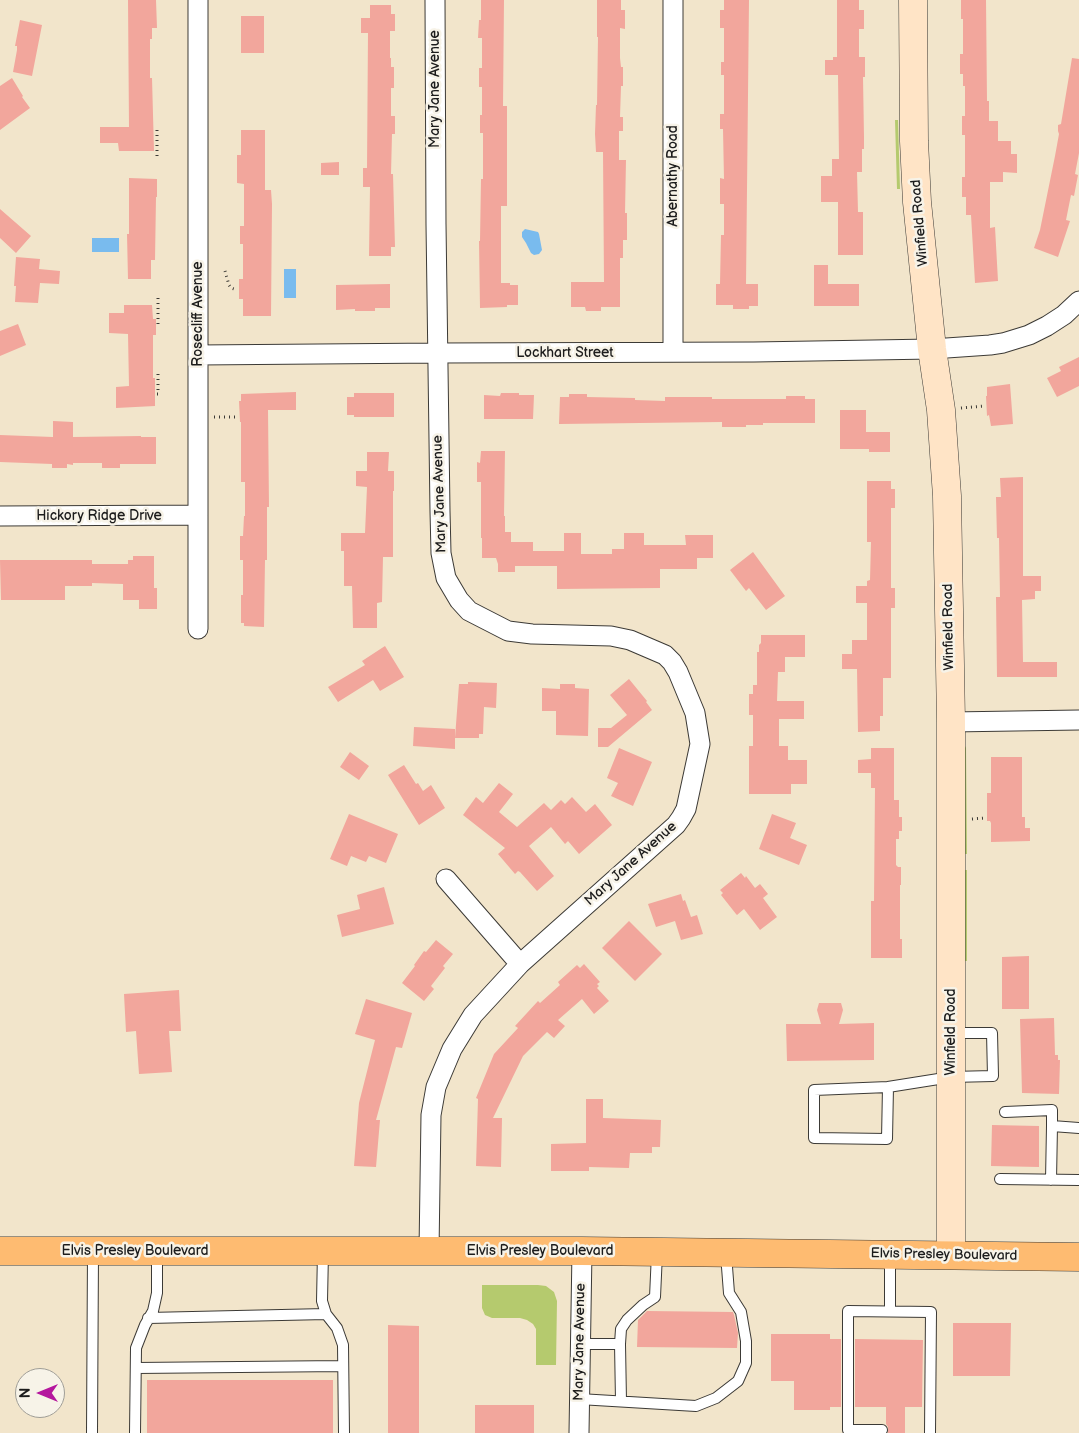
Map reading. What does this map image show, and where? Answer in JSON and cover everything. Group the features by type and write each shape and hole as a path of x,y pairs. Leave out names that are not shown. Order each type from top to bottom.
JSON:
{"main road":[{"name":"Elvis Presley Boulevard","path":"0,1251 582,1251 1079,1257"}],"street":[{"name":"Rosecliff Avenue","path":"198,0 198,629"},
{"name":"Mary Jane Avenue","path":"429,1251 431,1114 441,1072 452,1049 473,1015 520,964 676,825 686,809 700,744 695,714 678,672 665,655 630,640 611,636 532,634 508,631 469,611 459,600 446,578 441,552 435,0"},
{"name":"Abernathy Road","path":"673,0 673,352"},
{"name":"Winfield Road","path":"913,0 914,160 932,349 941,410 946,488 951,722 952,1255"},
{"name":"Lockhart Street","path":"198,355 932,349 996,344 1029,335 1064,315 1079,301"},
{"name":"Hickory Ridge Drive","path":"0,516 198,515"},
{"path":"951,722 1079,720"},
{"path":"446,880 520,964"},
{"name":"Mary Jane Avenue","path":"579,1433 582,1251"}],"lane":[{"path":"888,1087 887,1139 814,1138 814,1090 888,1087 951,1077 993,1076 992,1033 951,1033"},
{"path":"1005,1112 1052,1110 1050,1180"},
{"path":"1052,1126 1079,1128"},
{"path":"1000,1179 1079,1180"},
{"path":"92,1433 93,1251"},
{"path":"135,1433 136,1348 148,1318 153,1311 157,1293 156,1251"},
{"path":"323,1251 322,1301 326,1314 337,1328 344,1345 344,1433"},
{"path":"621,1401 621,1329 627,1320 655,1297 657,1252"},
{"path":"579,1399 696,1406 716,1398 738,1381 746,1363 746,1341 741,1312 729,1293 726,1253"},
{"path":"890,1254 890,1311"},
{"path":"882,1430 848,1430 848,1311 931,1312 930,1433"},
{"path":"148,1318 326,1314"},
{"path":"580,1344 620,1344"},
{"path":"136,1368 344,1366"}],"path":[{"path":"156,130 156,160"},
{"path":"225,271 228,285 237,290"},
{"path":"158,298 158,328"},
{"path":"156,394 158,394 158,373"},
{"path":"960,400 961,408"},
{"path":"198,417 238,417"},
{"path":"968,819 985,818"}],"green space":[{"path":"895,120 898,120 900,189 897,189"},
{"path":"966,746 967,854 963,854 963,752"},
{"path":"963,870 967,870 967,961 963,961"},
{"path":"482,1285 538,1285 546,1286 554,1292 557,1301 556,1365 536,1365 536,1329 533,1324 520,1318 492,1318 485,1315 482,1308"}],"water":[{"path":"525,229 538,232 542,250 539,254 534,255 531,253 522,237 522,232"},
{"path":"92,238 119,238 119,252 92,252"},
{"path":"284,269 296,269 296,298 284,298"}],"building":[{"path":"128,0 156,0 157,28 152,28 152,39 150,39 154,151 119,151 118,143 100,143 100,127 129,127"},
{"path":"481,0 504,0 503,106 507,106 507,206 501,206 501,283 518,285 518,305 507,305 507,307 480,308 479,241 481,179 483,179 483,133 480,133 482,87 479,87 479,68 482,68 482,38 478,38 479,20 481,20"},
{"path":"597,0 621,0 621,10 625,10 625,29 620,28 620,58 621,67 623,67 623,86 621,86 620,117 623,117 623,131 619,131 619,160 626,160 625,213 627,213 627,240 623,240 623,258 620,258 620,307 601,307 601,311 586,311 585,307 571,307 571,282 604,282 603,152 596,152 595,134 597,105"},
{"path":"724,0 749,0 746,284 758,284 758,306 749,306 749,309 733,309 733,305 716,305 716,284 720,284 721,235 724,235 724,204 720,204 720,178 724,179 723,129 720,129 720,114 724,114 724,75 721,75 721,62 724,62 724,28 720,28 720,10 724,10"},
{"path":"837,0 859,0 859,10 864,10 864,29 859,29 859,57 865,57 865,77 863,77 864,149 862,149 862,172 857,172 858,212 863,212 863,255 838,255 838,202 821,202 821,176 832,176 832,159 839,159 838,75 825,75 825,60 833,60 833,57 837,57"},
{"path":"961,0 986,0 987,101 989,101 989,121 998,121 998,141 1011,141 1011,154 1017,154 1017,173 1003,172 1003,182 990,182 990,228 995,227 998,281 975,283 971,215 966,215 966,197 962,197 962,177 965,177 965,135 962,135 962,116 965,116 965,86 963,86 963,74 960,74 960,54 963,54"},
{"path":"370,5 391,5 391,14 395,14 395,31 390,31 391,67 394,67 394,88 391,88 391,116 395,116 395,134 392,134 391,174 393,174 395,247 391,247 391,256 369,256 370,187 363,187 363,168 367,168 368,33 361,33 361,18 370,18"},
{"path":"241,16 264,16 264,53 241,53"},
{"path":"20,20 42,25 32,76 13,72"},
{"path":"1072,58 1079,59 1079,153 1075,174 1078,175 1074,196 1071,195 1066,220 1070,221 1058,257 1034,248 1040,230 1055,156 1059,134 1058,125 1061,124"},
{"path":"12,78 30,108 0,130 0,86"},
{"path":"241,130 265,130 265,190 271,190 272,204 271,316 243,316 243,299 239,299 239,279 243,279 243,244 240,244 240,226 244,226 244,184 237,183 237,155 241,155"},
{"path":"339,162 339,175 321,175 321,163"},
{"path":"129,178 157,179 155,260 151,260 151,279 128,279"},
{"path":"0,209 31,236 16,253 0,238"},
{"path":"16,257 40,259 39,269 60,271 59,284 40,283 38,303 15,302"},
{"path":"814,265 828,265 828,284 859,284 859,306 814,306"},
{"path":"390,284 390,308 375,308 375,311 336,310 336,285"},
{"path":"124,305 152,305 153,319 156,319 156,335 153,335 155,406 116,408 116,387 129,386 128,334 109,333 109,313 124,313"},
{"path":"18,324 26,345 0,356 0,331"},
{"path":"1079,357 1079,386 1057,397 1047,378 1061,371 1059,367"},
{"path":"1010,384 1013,424 991,426 989,415 987,416 987,387"},
{"path":"296,392 296,410 268,410 269,507 267,507 264,627 244,626 244,623 241,623 243,560 240,560 240,536 243,536 245,516 245,482 241,482 239,401 241,401 241,394"},
{"path":"354,393 394,393 394,417 354,417 354,415 347,415 347,397 354,397"},
{"path":"501,393 534,395 533,419 484,419 484,395 500,396"},
{"path":"569,394 587,394 587,397 665,401 665,397 786,399 786,396 805,396 805,399 815,399 815,423 763,423 763,425 746,425 746,427 722,427 722,422 559,424 560,397 569,397"},
{"path":"840,410 866,410 866,432 890,432 890,452 869,452 869,449 840,449"},
{"path":"53,421 73,422 73,437 156,437 156,464 120,464 120,468 102,468 102,463 73,463 73,465 67,464 67,468 52,468 52,464 0,462 0,435 53,437"},
{"path":"481,451 505,451 505,532 511,532 511,542 533,542 533,551 564,551 564,533 581,533 581,554 612,554 612,549 624,549 624,533 644,533 644,545 686,545 685,535 713,535 713,558 697,558 697,569 660,569 660,588 557,589 557,566 515,566 515,572 498,572 496,558 482,558 481,482 477,482 477,462 480,463"},
{"path":"367,452 389,452 388,471 394,471 393,557 383,557 382,602 377,603 377,628 353,628 352,586 344,586 344,551 341,551 341,533 365,533 367,487 356,486 356,471 367,471"},
{"path":"1023,477 1023,576 1041,576 1041,591 1035,591 1035,599 1022,600 1023,662 1057,662 1057,677 997,677 996,597 1000,597 996,497 1001,497 1000,478"},
{"path":"867,481 891,481 891,489 895,489 895,508 891,508 891,588 895,588 895,608 891,608 891,678 883,678 883,716 880,716 880,731 858,732 857,669 842,669 842,654 852,654 852,640 867,640 867,603 856,603 856,586 867,586 867,581 870,580 871,542 867,542"},
{"path":"753,552 785,596 766,610 749,588 746,591 730,570"},
{"path":"133,556 154,556 154,588 157,588 157,609 139,609 139,600 123,600 123,584 92,583 92,586 65,586 65,600 1,600 0,560 92,560 92,564 128,564 128,560 133,560"},
{"path":"761,635 805,635 805,657 785,657 785,672 778,672 777,701 804,701 804,719 779,719 779,746 788,746 788,760 807,760 807,784 791,784 791,794 749,794 749,746 753,746 753,715 749,715 749,694 753,694 753,685 757,685 757,652 759,652"},
{"path":"385,646 404,677 380,691 373,680 338,702 328,687 365,665 362,661"},
{"path":"629,679 652,710 608,747 598,747 598,728 611,728 627,715 610,695"},
{"path":"468,682 497,683 496,708 484,707 483,734 479,734 479,738 455,738 459,684 468,684"},
{"path":"560,684 575,684 575,688 589,689 588,736 556,735 556,711 542,711 542,688 560,689"},
{"path":"414,727 455,729 455,749 413,746"},
{"path":"619,748 652,762 633,806 611,796 618,783 607,778"},
{"path":"871,748 894,748 894,800 899,800 899,817 902,817 902,831 899,831 899,839 896,839 896,865 901,867 900,939 902,939 902,958 871,958 871,901 874,901 875,788 871,788 871,773 858,773 858,760 871,759"},
{"path":"350,752 369,766 359,780 340,767"},
{"path":"991,757 1022,757 1022,817 1025,817 1025,828 1030,828 1030,841 991,842 991,823 987,821 987,793 991,793"},
{"path":"404,765 416,784 418,783 423,791 431,785 445,808 419,825 388,775"},
{"path":"499,783 513,794 499,812 517,827 544,803 551,810 561,800 565,804 572,797 586,812 595,804 612,825 579,854 568,841 565,844 551,827 529,846 554,876 537,891 520,872 518,871 515,874 498,854 505,848 463,815 476,797 483,803"},
{"path":"349,814 398,834 386,863 369,856 366,862 351,856 347,866 330,859"},
{"path":"772,814 796,823 790,838 807,845 799,865 759,849"},
{"path":"741,873 745,878 746,876 755,888 760,884 768,894 763,898 777,917 760,930 744,909 737,915 721,895 723,893 720,890"},
{"path":"384,887 394,924 342,937 337,915 360,909 357,895"},
{"path":"681,894 691,917 697,915 703,934 681,940 675,921 656,927 648,904"},
{"path":"629,921 662,954 635,981 602,948"},
{"path":"436,940 453,954 431,986 434,989 424,1001 402,983 424,951 426,952"},
{"path":"1029,956 1029,1009 1002,1009 1002,957"},
{"path":"584,964 600,982 597,984 599,986 597,988 609,1001 594,1014 582,999 558,1020 565,1026 554,1038 547,1032 523,1056 493,1118 502,1118 501,1167 476,1166 478,1099 476,1098 494,1054 518,1028 515,1026 538,1001 540,1003 560,985 558,982 577,965 580,968"},
{"path":"179,990 181,1031 169,1031 172,1072 139,1074 136,1031 126,1032 124,994"},
{"path":"366,999 412,1013 402,1048 396,1047 376,1120 380,1120 376,1167 354,1166 359,1103 375,1040 355,1034"},
{"path":"819,1003 841,1003 843,1010 839,1024 874,1023 874,1060 787,1061 786,1024 821,1024 817,1010"},
{"path":"1054,1018 1055,1055 1058,1055 1058,1060 1060,1060 1059,1094 1022,1093 1020,1019"},
{"path":"586,1099 603,1099 603,1118 661,1120 660,1147 652,1147 652,1153 630,1153 629,1168 589,1167 589,1171 551,1171 551,1144 586,1143"},
{"path":"992,1125 1039,1126 1039,1167 991,1166"},
{"path":"647,1311 733,1312 738,1333 737,1348 637,1347 638,1320"},
{"path":"953,1323 1011,1323 1010,1376 953,1376"},
{"path":"388,1325 419,1326 419,1433 388,1433"},
{"path":"771,1334 830,1334 830,1339 841,1339 841,1407 830,1407 830,1410 794,1410 794,1381 771,1381"},
{"path":"855,1339 923,1340 922,1407 905,1407 905,1433 888,1433 886,1407 855,1407"},
{"path":"147,1380 333,1380 333,1433 147,1433"},
{"path":"475,1405 534,1405 534,1433 475,1433"}]}
